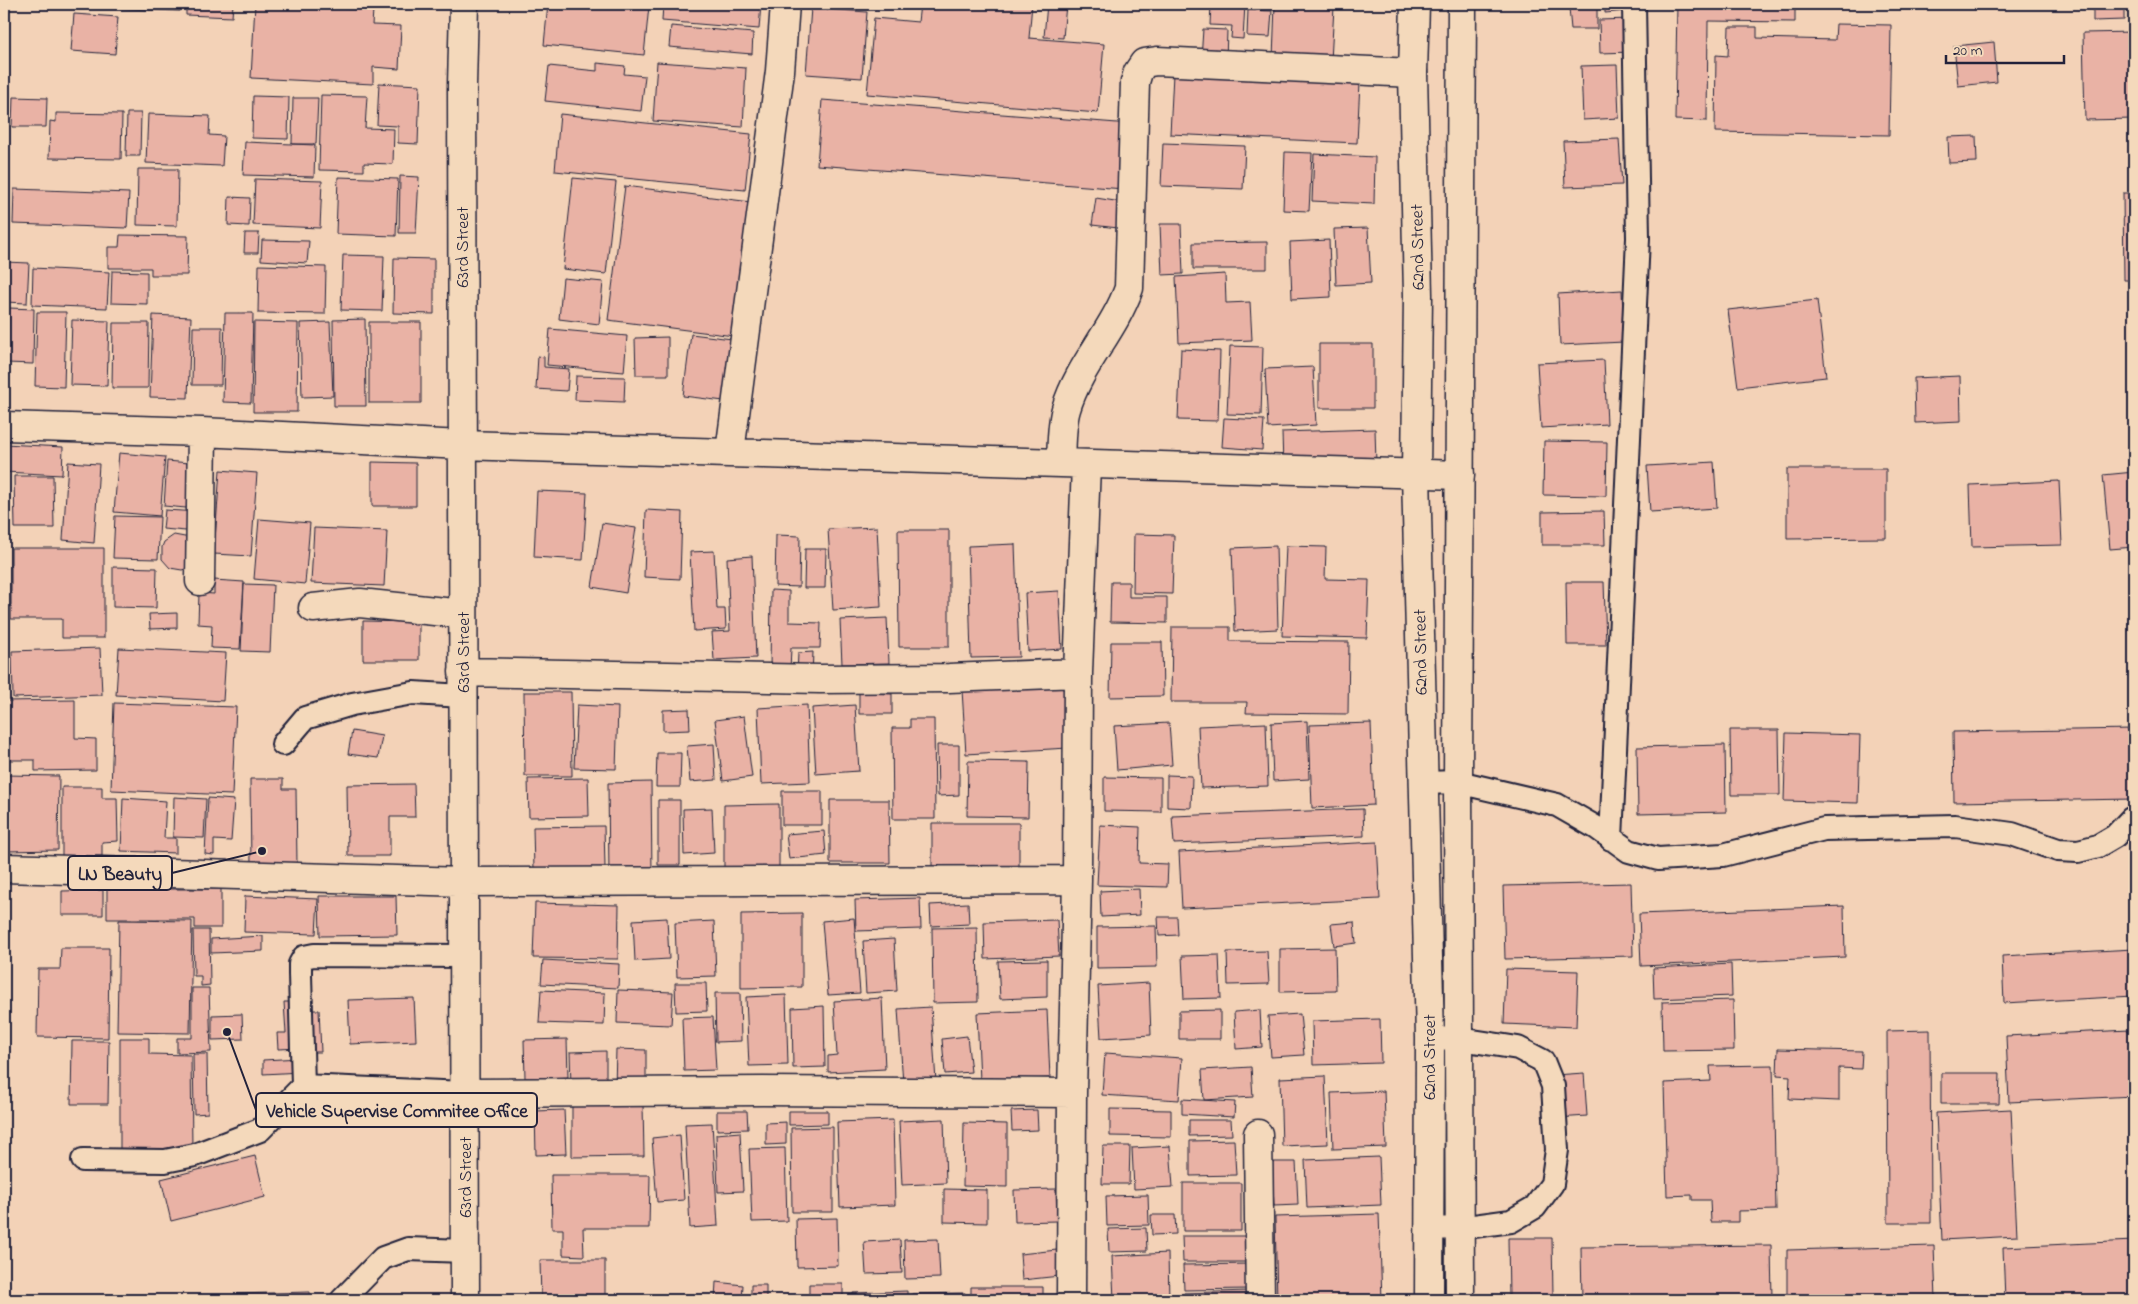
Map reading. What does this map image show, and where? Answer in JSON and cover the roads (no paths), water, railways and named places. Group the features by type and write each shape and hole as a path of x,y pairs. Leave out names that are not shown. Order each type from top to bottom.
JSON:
{"street":[{"name":"63rd Street","path":"464,4 462,86 462,445 465,1300"},
{"path":"730,452 780,71 785,4"},
{"name":"62nd Street","path":"1415,4 1414,73 1418,295 1416,473 1430,1038 1429,1300"},
{"name":"62nd Street","path":"1460,1300 1458,782 1462,4"},
{"path":"1070,1300 1077,880 1078,673 1074,464 1066,409 1084,371 1120,312 1129,288 1135,82 1138,72 1144,63 1156,61 1414,73"},
{"path":"4,426 202,432 462,445 1460,475"},
{"path":"200,581 202,432"},
{"path":"313,608 360,603 463,614"},
{"path":"463,684 949,678 1078,673"},
{"path":"4,868 464,882 1077,880"},
{"path":"465,1094 754,1092 1072,1093"},
{"path":"1258,1134 1260,1300"}],"lane":[{"path":"1610,839 1638,238 1634,4"},
{"path":"283,744 305,718 352,704 463,684"},
{"path":"1423,783 1458,782 1557,805 1597,828 1629,851 1658,860 1724,855 1824,829 1955,826 2012,834 2058,850 2078,851 2104,843 2115,836 2130,819"},
{"path":"83,1160 165,1160 195,1155 260,1130 303,1086 300,964 304,957 314,955 464,956"},
{"path":"1429,1229 1459,1228 1511,1220 1535,1207 1552,1184 1557,1150 1553,1086 1543,1061 1518,1048 1460,1039 1430,1038"},
{"path":"303,1086 465,1094"},
{"path":"342,1300 383,1258 408,1249 465,1251"}],"place":[{"name":"LN Beauty","path":"262,851"},
{"name":"Vehicle Supervise Commitee Office","path":"227,1032"}]}
